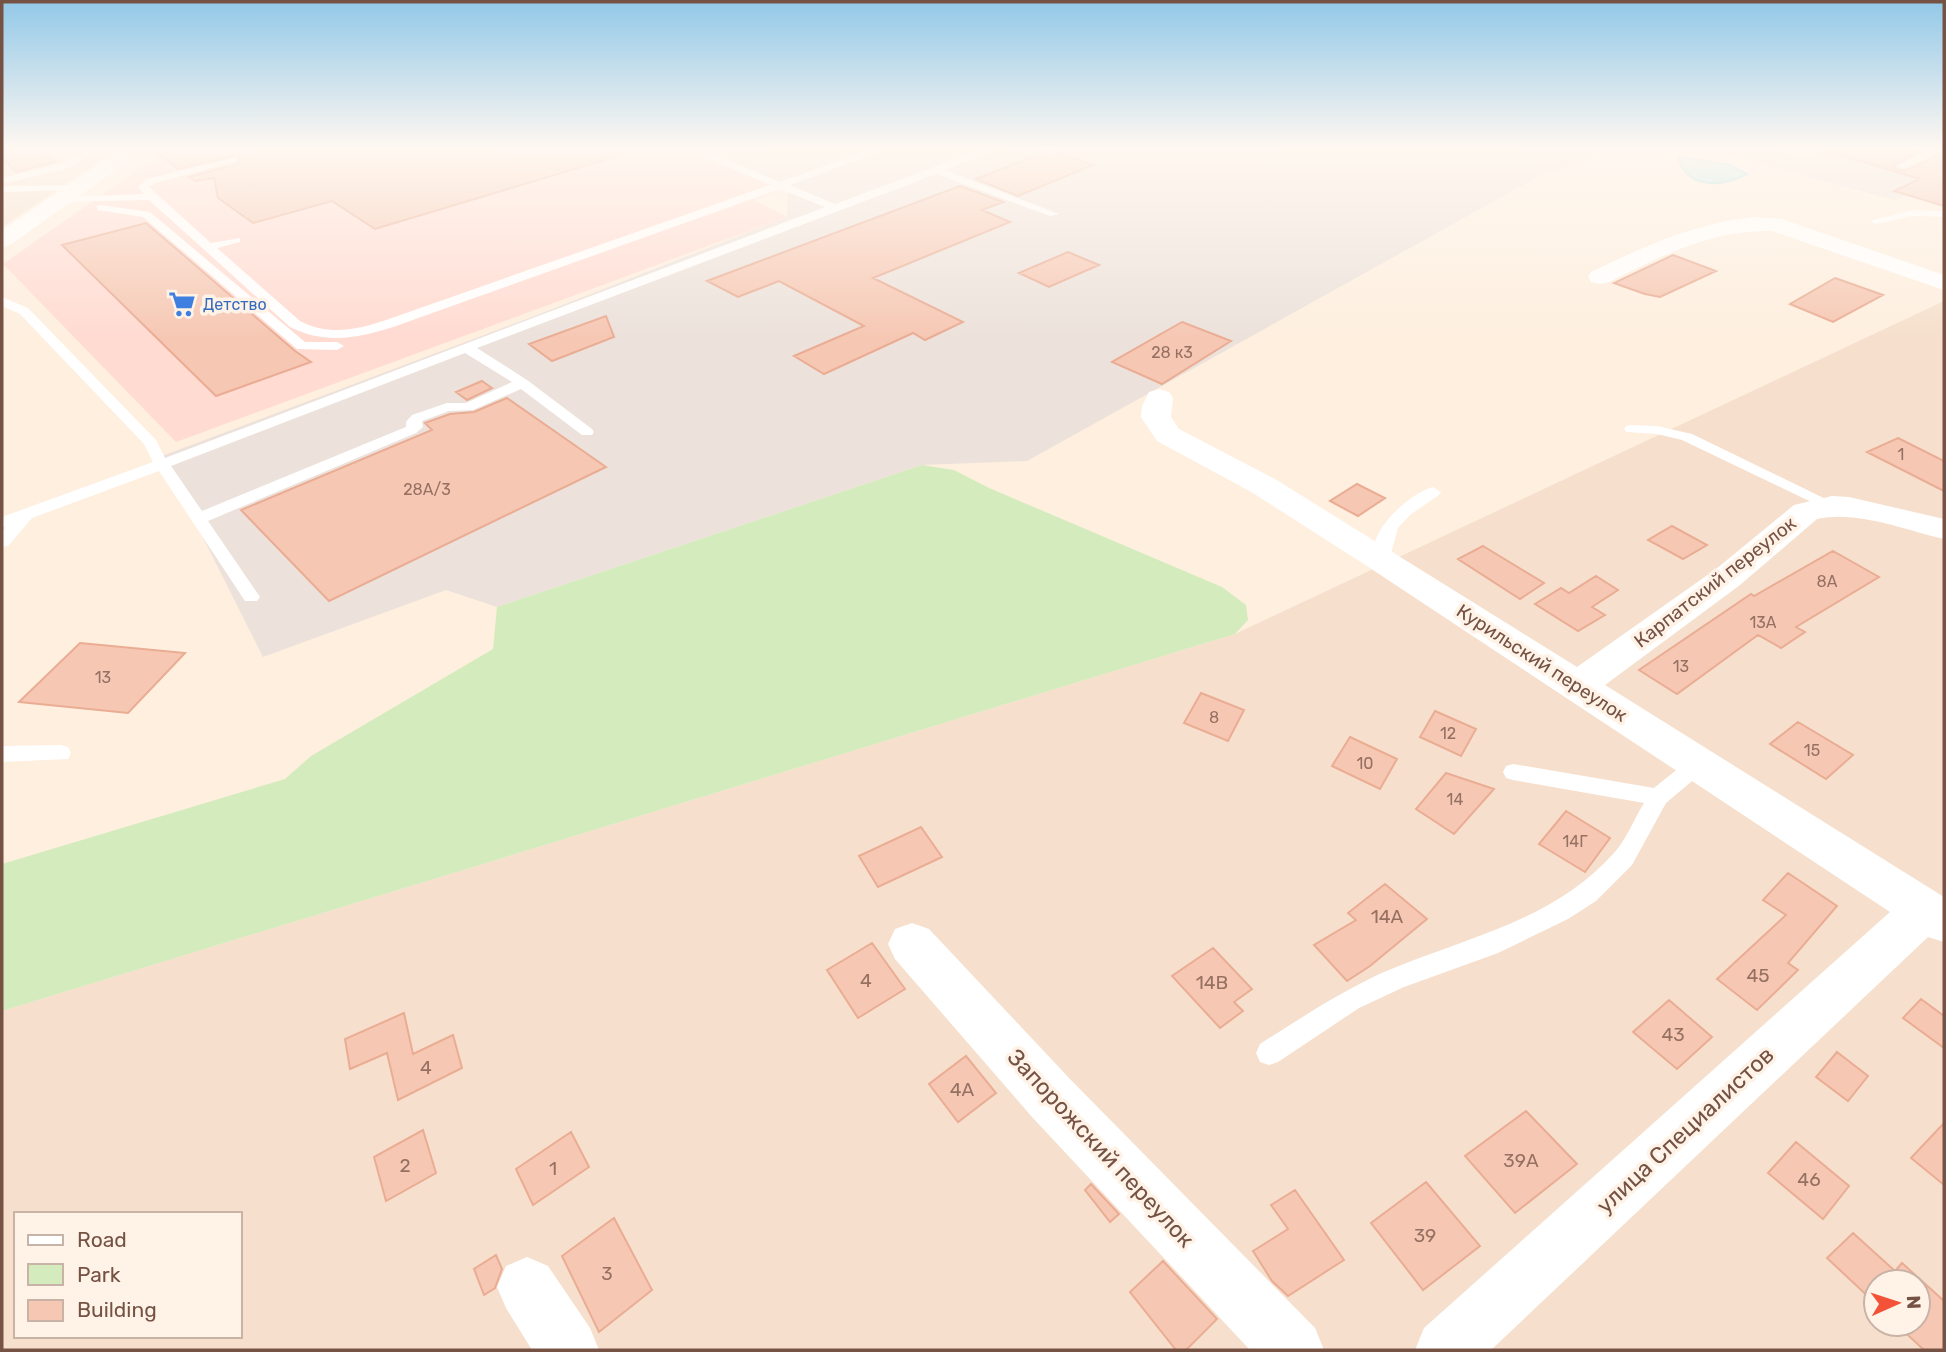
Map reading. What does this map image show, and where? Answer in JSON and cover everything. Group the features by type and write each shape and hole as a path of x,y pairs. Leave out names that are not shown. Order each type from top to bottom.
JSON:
{"street":[{"path":"2,240 50,210"},
{"path":"1600,277 1689,236 1714,229 1761,223 1774,224 1944,283"},
{"name":"Курильский переулок","path":"1159,398 1156,418 1168,435 1264,486 1382,560 1934,916"},
{"name":"Карпатский переулок","path":"1578,685 1728,577 1806,512 1832,506 1897,516 1944,529"},
{"name":"улица Специалистов","path":"1446,1350 1934,916"},
{"name":"Запорожский переулок","path":"912,944 1051,1098 1293,1350"},
{"path":"527,1287 568,1350"}],"lane":[{"path":"129,210 146,214 303,346 348,345 379,337"},
{"path":"167,210 306,331 333,336 353,333 422,312"},
{"path":"325,347 712,210"},
{"path":"2,523 202,451 830,210"},
{"path":"1044,210 1054,214"},
{"path":"1877,221 1913,213 1944,214"},
{"path":"208,247 236,240"},
{"path":"2,301 24,311 151,443 162,464 251,597"},
{"path":"467,348 522,383 587,432"},
{"path":"198,519 411,430 416,426 412,422 417,418 447,407 465,408 522,383"},
{"path":"1631,429 1657,430 1687,437 1832,506"},
{"path":"1382,560 1383,540 1394,519 1433,492"},
{"path":"2,542 25,516"},
{"path":"2,754 61,753"},
{"path":"1269,1053 1350,1000 1396,979 1489,945 1560,912 1588,894 1624,858 1658,797 1697,765"},
{"path":"1513,772 1658,797"}],"shaded area":[{"path":"2,210 27,210 2,227"},
{"path":"80,210 774,210 787,217 176,442 3,264"},
{"path":"787,210 1478,210 1027,461 922,465 497,607 446,590 263,657 162,456 532,317 787,217"},
{"path":"1944,301 1944,1350 2,1350 2,1011 1235,634"}],"green space":[{"path":"922,465 954,470 989,488 1222,587 1246,605 1248,620 1235,634 2,1011 2,864 285,779 311,756 493,649 497,607"}],"building":[{"path":"235,210 299,210 253,223"},
{"path":"346,210 438,210 375,229"},
{"path":"896,210 982,210 1010,222 873,278 963,322 925,340 913,333 824,374 794,356 864,326 779,281 738,297 707,281"},
{"name":"Детство","path":"146,223 311,362 216,396 62,245"},
{"path":"1068,252 1099,265 1049,287 1019,273"},
{"path":"1673,255 1716,271 1660,297 1614,283"},
{"path":"1835,278 1883,295 1833,322 1790,304"},
{"path":"606,316 614,337 552,361 529,344"},
{"path":"1182,322 1231,341 1162,384 1112,362"},
{"path":"482,381 492,388 467,400 456,392"},
{"path":"507,398 606,467 329,601 241,510 432,430 425,423 450,414 474,412"},
{"path":"1898,438 1944,461 1944,491 1867,452"},
{"path":"1357,484 1385,498 1358,516 1330,501"},
{"path":"1672,526 1707,545 1683,559 1648,540"},
{"path":"1483,546 1544,583 1520,599 1458,559"},
{"path":"1833,551 1879,577 1796,627 1805,632 1781,648 1758,635 1677,694 1639,670 1751,594 1754,596"},
{"path":"1596,576 1618,590 1592,607 1605,615 1578,631 1535,604 1561,588 1569,593"},
{"path":"80,643 185,653 128,713 19,702"},
{"path":"1201,693 1244,710 1228,741 1184,723"},
{"path":"1435,711 1476,729 1461,756 1420,737"},
{"path":"1798,722 1853,755 1826,779 1770,744"},
{"path":"1350,737 1397,759 1380,789 1332,766"},
{"path":"1446,773 1494,789 1454,834 1416,809"},
{"path":"1566,811 1610,838 1585,872 1539,844"},
{"path":"921,827 942,857 878,887 859,856"},
{"path":"1788,873 1837,906 1788,963 1798,970 1757,1010 1717,979 1786,915 1763,900"},
{"path":"1385,884 1427,919 1370,966 1347,981 1314,945 1356,920 1348,913"},
{"path":"872,943 905,989 858,1018 827,970"},
{"path":"1213,948 1252,989 1234,1002 1243,1011 1220,1028 1172,976"},
{"path":"1921,999 1944,1016 1944,1048 1903,1018"},
{"path":"1669,1000 1712,1037 1677,1069 1633,1032"},
{"path":"404,1013 413,1054 453,1035 462,1068 398,1100 387,1053 350,1069 345,1039"},
{"path":"1837,1052 1868,1076 1848,1101 1816,1077"},
{"path":"966,1056 996,1093 958,1122 929,1084"},
{"path":"1526,1111 1577,1164 1515,1213 1465,1156"},
{"path":"1944,1123 1944,1185 1911,1158"},
{"path":"423,1130 436,1173 386,1201 374,1157"},
{"path":"571,1132 589,1167 533,1205 516,1169"},
{"path":"1796,1142 1849,1186 1823,1219 1768,1173"},
{"path":"1426,1182 1480,1246 1423,1290 1371,1223"},
{"path":"1091,1184 1119,1214 1110,1222 1085,1190"},
{"path":"1295,1190 1344,1260 1288,1296 1272,1281 1253,1251 1288,1229 1271,1205"},
{"path":"614,1218 652,1290 599,1332 562,1256"},
{"path":"1853,1233 1892,1268 1862,1268 1862,1291 1827,1258"},
{"path":"496,1255 502,1269 495,1288 484,1295 474,1269"},
{"path":"1163,1261 1217,1319 1186,1350 1176,1350 1130,1292"},
{"path":"1932,1290 1944,1301 1944,1350 1924,1350 1911,1338 1932,1338"}],"place":[{"name":"Детство","path":"182,304"}]}
